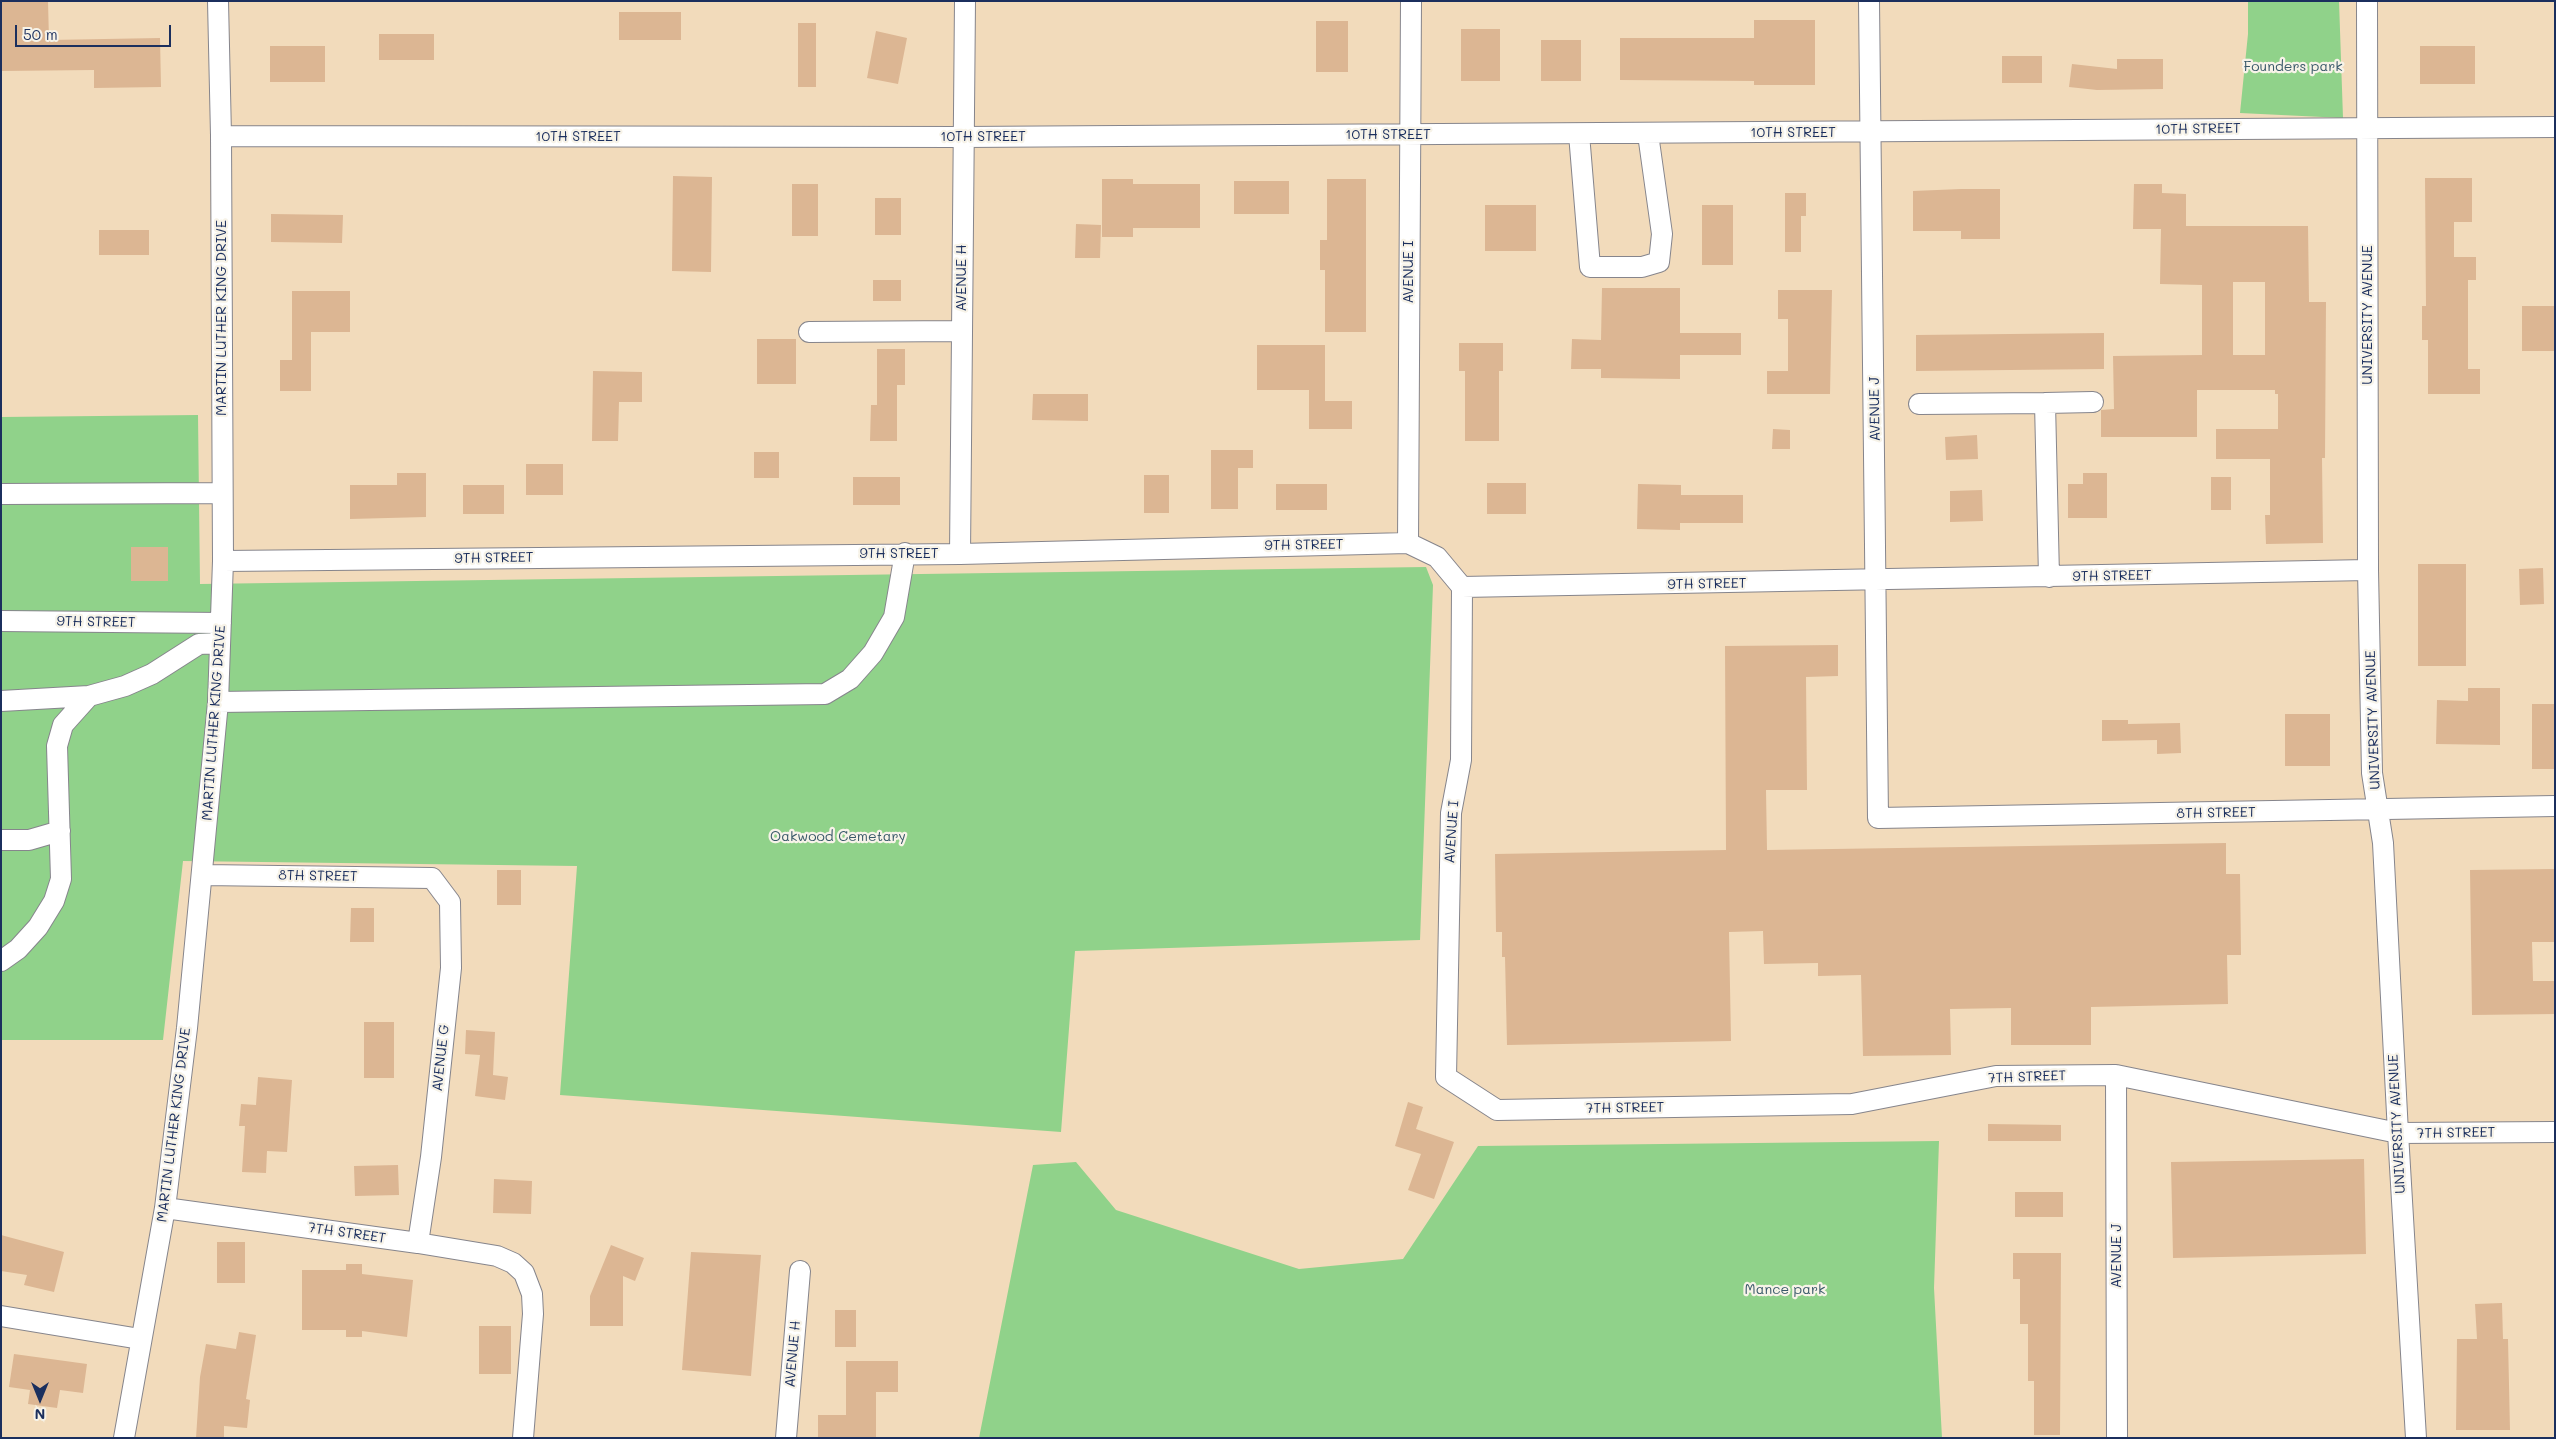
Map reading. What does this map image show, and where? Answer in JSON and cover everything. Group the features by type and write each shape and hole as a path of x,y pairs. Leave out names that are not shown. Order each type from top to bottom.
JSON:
{"street":[{"name":"MARTIN LUTHER KING DRIVE","path":"124,1438 140,1339 165,1208 187,1028 218,702 223,561 221,136 218,1"},
{"name":"AVENUE H","path":"960,554 965,1"},
{"name":"AVENUE I","path":"1408,543 1411,1"},
{"name":"AVENUE J","path":"1869,1 1877,581 1878,818"},
{"name":"UNIVERSITY AVENUE","path":"2367,1 2368,570 2372,773 2384,843 2398,1134 2416,1438"},
{"name":"10TH STREET","path":"221,136 963,137 1871,133 2367,127 2555,127"},
{"path":"1579,134 1590,267 1642,267 1659,262 1662,234 1648,134"},
{"path":"809,332 962,331"},
{"path":"1919,404 2093,402"},
{"path":"2045,403 2048,577"},
{"path":"1,494 222,493"},
{"name":"9TH STREET","path":"223,561 905,553 960,554 1408,543 1437,557 1462,587 1877,581 2368,570"},
{"path":"218,702 825,694 850,679 867,660 894,618 905,553"},
{"name":"AVENUE I","path":"1446,1078 1451,813 1461,760 1462,587"},
{"name":"9TH STREET","path":"1,621 221,623"},
{"path":"1,701 89,696 125,686 152,674 199,644 220,643"},
{"path":"1,961 18,949 38,927 54,901 61,879 56,746 63,725 89,696"},
{"name":"8TH STREET","path":"1878,818 2555,806"},
{"path":"1,840 29,840 60,831"},
{"name":"8TH STREET","path":"203,875 432,878"},
{"name":"AVENUE G","path":"418,1243 431,1157 451,968 450,902 432,878"},
{"name":"AVENUE J","path":"2116,1075 2117,1438"},
{"name":"7TH STREET","path":"1446,1078 1497,1110 1852,1104 1996,1076 2116,1075 2398,1134 2555,1132"},
{"name":"7TH STREET","path":"165,1208 418,1243 497,1256 513,1263 524,1273 532,1294 533,1314 523,1438"},
{"name":"AVENUE H","path":"786,1438 800,1271"},
{"path":"1,1316 140,1339"}],"green space":[{"name":"Founders park","path":"2248,1 2339,1 2343,118 2240,113 2248,34"},
{"name":"Oakwood Cemetary","path":"198,415 200,584 1426,567 1433,585 1420,940 1075,951 1061,1132 560,1095 577,866 183,861 163,1040 1,1040 1,417"},
{"name":"Mance park","path":"1939,1141 1934,1288 1942,1438 979,1438 1033,1165 1076,1162 1116,1210 1299,1269 1403,1259 1478,1146"}],"building":[{"path":"1,1 48,1 49,40 160,38 161,87 94,88 94,70 1,71"},
{"path":"619,12 681,12 681,40 619,40"},
{"path":"1754,20 1815,20 1815,85 1754,85 1754,81 1620,80 1620,38 1754,38"},
{"path":"1316,21 1348,21 1348,72 1316,72"},
{"path":"798,23 816,23 816,87 798,87"},
{"path":"1461,29 1500,29 1500,81 1461,81"},
{"path":"876,31 907,38 898,84 867,78"},
{"path":"379,34 434,34 434,60 379,60"},
{"path":"1541,40 1581,40 1581,81 1541,81"},
{"path":"270,46 325,46 325,82 270,82"},
{"path":"2420,46 2475,46 2475,84 2420,84"},
{"path":"2002,56 2042,56 2042,83 2002,83"},
{"path":"2117,59 2163,59 2163,89 2097,90 2069,87 2072,64 2117,69"},
{"path":"673,176 712,177 711,272 672,271"},
{"path":"2425,178 2472,178 2472,222 2454,222 2454,257 2476,257 2476,280 2468,280 2468,369 2480,369 2480,394 2428,394 2428,340 2422,340 2422,306 2426,306"},
{"path":"1102,179 1133,179 1133,184 1200,184 1200,228 1133,228 1133,237 1102,237"},
{"path":"1327,179 1366,179 1366,332 1325,332 1325,270 1320,270 1320,240 1327,240"},
{"path":"1234,181 1289,181 1289,214 1234,214"},
{"path":"792,184 818,184 818,236 792,236"},
{"path":"2134,184 2162,184 2162,193 2186,194 2186,226 2308,226 2309,302 2326,302 2325,458 2322,458 2323,543 2266,544 2265,515 2270,515 2270,459 2216,459 2216,429 2278,429 2278,394 2275,394 2275,390 2197,390 2197,437 2101,437 2101,410 2114,409 2113,356 2202,355 2202,285 2160,284 2161,229 2133,229","holes":["2233,282 2265,282 2265,355 2233,355"]},
{"path":"2000,189 2000,239 1961,239 1961,231 1913,231 1913,191"},
{"path":"1785,193 1806,193 1806,216 1801,216 1801,252 1785,252"},
{"path":"875,198 901,198 901,235 875,235"},
{"path":"1485,205 1536,205 1536,251 1485,251"},
{"path":"1702,205 1733,205 1733,265 1702,265"},
{"path":"271,214 343,215 342,243 271,242"},
{"path":"1076,224 1101,225 1100,258 1075,258"},
{"path":"99,230 149,230 149,255 99,255"},
{"path":"873,280 901,280 901,301 873,301"},
{"path":"1602,288 1680,288 1680,333 1741,333 1741,355 1680,355 1680,379 1601,378 1601,369 1571,369 1572,339 1601,340"},
{"path":"1778,290 1832,290 1830,394 1767,394 1767,371 1788,371 1788,319 1778,319"},
{"path":"292,291 350,291 350,332 311,332 311,391 280,391 280,360 292,360"},
{"path":"2522,306 2555,306 2555,351 2522,351"},
{"path":"2104,333 2104,369 1916,371 1916,335"},
{"path":"757,339 796,339 796,384 757,384"},
{"path":"1459,343 1503,343 1503,371 1499,371 1499,441 1465,441 1465,371 1459,371"},
{"path":"1257,345 1325,345 1325,401 1352,401 1352,429 1309,429 1309,390 1257,390"},
{"path":"877,349 905,349 905,385 897,385 897,441 870,441 871,405 877,405"},
{"path":"593,371 642,372 642,402 619,402 618,441 592,441"},
{"path":"1033,394 1088,394 1088,421 1032,420"},
{"path":"1773,429 1790,430 1790,449 1772,449"},
{"path":"1977,435 1978,459 1946,460 1945,437"},
{"path":"1211,450 1253,450 1253,468 1238,468 1238,509 1211,509"},
{"path":"754,452 779,452 779,478 754,478"},
{"path":"526,464 563,464 563,495 526,495"},
{"path":"397,473 426,473 426,517 350,519 350,485 397,485"},
{"path":"2083,473 2107,473 2107,518 2068,518 2068,484 2083,484"},
{"path":"1144,475 1169,475 1169,513 1144,513"},
{"path":"853,477 900,477 900,505 853,505"},
{"path":"2211,477 2231,477 2231,510 2211,510"},
{"path":"1487,483 1526,483 1526,514 1487,514"},
{"path":"1276,484 1327,484 1327,510 1276,510"},
{"path":"1638,484 1681,485 1681,495 1743,495 1743,523 1680,523 1680,530 1637,529"},
{"path":"463,485 504,485 504,514 463,514"},
{"path":"1982,490 1983,521 1950,522 1950,491"},
{"path":"131,547 168,547 168,581 131,581"},
{"path":"2418,564 2466,564 2466,666 2418,666"},
{"path":"2543,568 2544,604 2520,605 2519,569"},
{"path":"1838,645 1838,676 1806,677 1807,790 1766,790 1767,850 2226,843 2226,874 2240,874 2241,955 2227,955 2228,1004 2091,1007 2091,1045 2011,1045 2011,1008 1950,1009 1951,1055 1863,1056 1861,975 1818,976 1818,963 1764,964 1763,931 1729,932 1731,1041 1507,1045 1505,957 1502,957 1502,932 1496,932 1495,854 1726,850 1725,646"},
{"path":"2468,688 2500,688 2500,745 2436,744 2437,700 2468,701"},
{"path":"2532,704 2555,704 2555,769 2532,769"},
{"path":"2285,714 2330,714 2330,766 2285,766"},
{"path":"2102,720 2128,720 2128,724 2180,723 2181,753 2157,754 2157,740 2102,741"},
{"path":"2555,869 2555,942 2532,942 2533,981 2555,981 2555,1014 2472,1015 2470,870"},
{"path":"497,870 521,870 521,905 497,905"},
{"path":"351,908 374,908 374,942 350,942"},
{"path":"364,1022 394,1022 394,1078 364,1078"},
{"path":"466,1030 495,1032 493,1075 508,1077 505,1100 475,1096 480,1055 465,1054"},
{"path":"258,1077 292,1080 287,1152 267,1151 266,1173 242,1172 245,1126 239,1126 241,1104 256,1105"},
{"path":"1408,1102 1423,1107 1416,1129 1454,1142 1434,1199 1408,1190 1421,1154 1395,1146"},
{"path":"1988,1124 2061,1125 2061,1141 1988,1141"},
{"path":"2364,1159 2366,1254 2173,1258 2171,1162"},
{"path":"398,1165 399,1195 355,1196 354,1166"},
{"path":"494,1179 532,1181 531,1214 493,1213"},
{"path":"2015,1192 2063,1192 2063,1217 2015,1217"},
{"path":"1,1235 64,1252 54,1292 24,1285 27,1275 1,1271"},
{"path":"217,1242 245,1242 245,1283 217,1283"},
{"path":"611,1245 644,1258 635,1281 623,1276 623,1326 590,1326 590,1296"},
{"path":"691,1252 761,1255 751,1376 682,1370"},
{"path":"2013,1253 2061,1253 2060,1435 2034,1435 2034,1381 2028,1381 2028,1324 2020,1324 2020,1279 2013,1279"},
{"path":"346,1264 362,1264 362,1274 413,1280 407,1337 362,1331 362,1337 346,1337 346,1330 302,1330 302,1270 346,1270"},
{"path":"2502,1303 2503,1339 2508,1339 2510,1430 2456,1430 2457,1339 2477,1339 2475,1304"},
{"path":"835,1310 856,1310 856,1347 835,1347"},
{"path":"479,1326 511,1326 511,1374 479,1374"},
{"path":"239,1332 256,1335 246,1399 250,1400 247,1428 224,1426 224,1438 196,1438 200,1377 206,1344 236,1349"},
{"path":"14,1354 87,1364 83,1393 60,1390 57,1408 28,1404 30,1390 9,1387"},
{"path":"846,1361 898,1361 898,1392 876,1392 876,1438 818,1438 818,1415 846,1415"}]}
